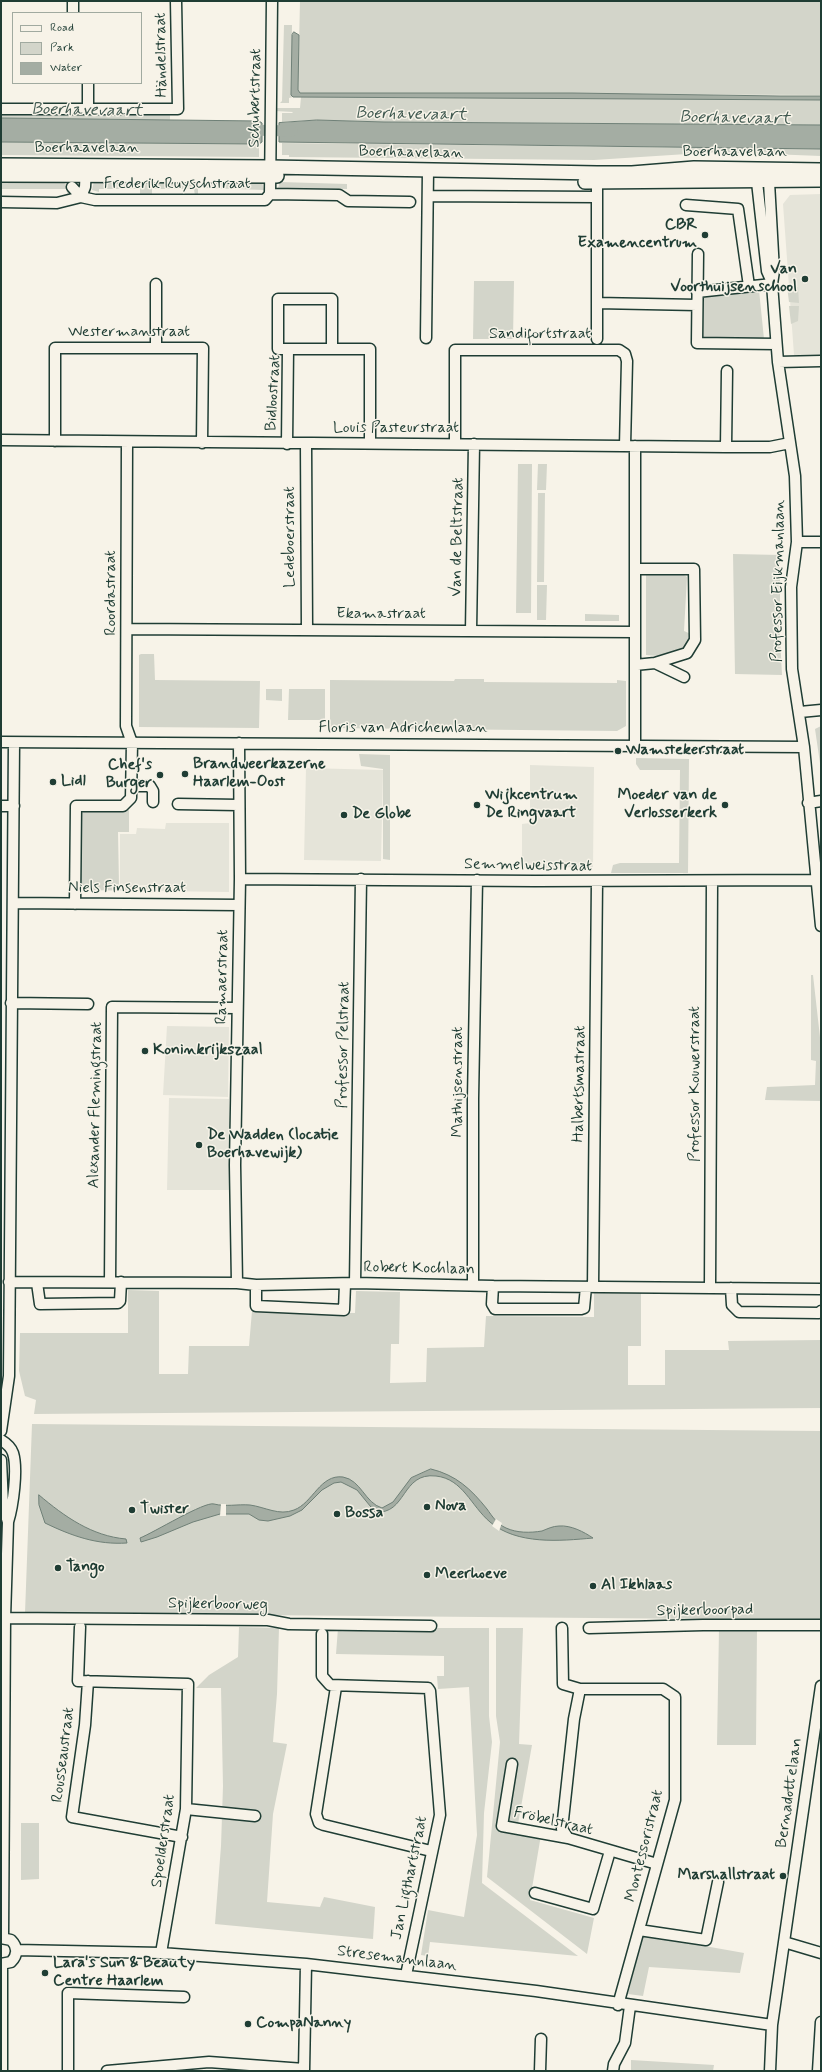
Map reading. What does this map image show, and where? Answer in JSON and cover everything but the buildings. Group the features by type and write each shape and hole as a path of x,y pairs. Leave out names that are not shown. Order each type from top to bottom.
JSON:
{"main road":[{"name":"Boerhaavelaan","path":"1,165 86,171"},
{"name":"Boerhaavelaan","path":"597,177 694,168 821,170"},
{"name":"Boerhaavelaan","path":"1,174 86,171 270,172 597,177 763,182 821,180"}],"street":[{"path":"74,1 74,12"},
{"name":"Händelstraat","path":"88,110 178,109 176,1"},
{"name":"Schubertstraat","path":"270,194 272,1"},
{"path":"1,109 88,110 88,84"},
{"name":"Professor Eijkmanlaan","path":"762,169 774,271 772,284 776,344 795,476 796,542 791,587 792,668 800,712 804,747 808,803 821,926"},
{"name":"Frederik Ruyschstraat","path":"81,197 85,187 86,171"},
{"path":"426,338 428,175"},
{"path":"597,177 597,338"},
{"name":"Frederik Ruyschstraat","path":"72,187 81,197 95,200 265,200 270,194"},
{"path":"270,194 339,195 348,201 410,202"},
{"path":"428,196 597,197"},
{"path":"1,202 57,203 81,197"},
{"path":"686,205 738,209 749,286"},
{"path":"698,254 697,343 776,344"},
{"path":"156,284 156,348"},
{"path":"697,292 772,284"},
{"path":"288,349 278,349 278,299 332,299 332,349"},
{"path":"597,304 697,305"},
{"name":"Westermanstraat","path":"55,441 55,348 203,348 202,443"},
{"name":"Bidloostraat","path":"287,444 288,349 370,349 370,443"},
{"name":"Sandifortstraat","path":"455,444 455,350 619,350 625,354 627,360 630,446"},
{"path":"778,362 821,361"},
{"path":"726,372 726,447"},
{"name":"Louis Pasteurstraat","path":"1,440 287,444 370,443 726,447 770,447 790,443"},
{"name":"Roordastraat","path":"75,904 76,806 123,806 131,798 132,743 126,726 127,442"},
{"name":"Ledeboerstraat","path":"306,443 307,630"},
{"name":"Van de Beltstraat","path":"471,631 474,444"},
{"path":"630,446 635,569 635,747"},
{"path":"796,542 821,542"},
{"path":"635,569 694,569 694,640 687,653 655,663 635,665"},
{"name":"Ekamastraat","path":"127,629 635,632"},
{"path":"655,663 684,677"},
{"path":"800,712 821,710"},
{"name":"Floris van Adrichemlaan","path":"1,742 804,747"},
{"path":"1,1431 4,1419 9,1376 5,1328 9,1282 6,1168 11,1003 6,966 14,903 14,743"},
{"name":"Ramaerstraat","path":"238,1283 235,1191 240,879 238,805 239,743"},
{"path":"131,786 150,786 153,791 154,802"},
{"path":"808,803 821,801"},
{"path":"178,804 238,805"},
{"path":"1,806 14,806"},
{"name":"Semmelweisstraat","path":"240,879 712,882 816,880"},
{"name":"Professor Pelstraat","path":"355,1283 361,879"},
{"name":"Mathijsenstraat","path":"473,1284 473,1099 477,880"},
{"name":"Halbertsmastraat","path":"589,1287 597,881"},
{"name":"Professor Kouwerstraat","path":"710,1286 712,882"},
{"name":"Niels Finsenstraat","path":"14,903 239,904"},
{"name":"Alexander Flemingstraat","path":"11,1003 88,1004"},
{"name":"Alexander Flemingstraat","path":"110,1282 112,1007 237,1008"},
{"name":"Robert Kochlaan","path":"9,1282 238,1283 256,1285 355,1283 473,1284 493,1286 589,1287 710,1286 730,1288 821,1289"},
{"path":"37,1283 40,1304 118,1303 120,1301 121,1282"},
{"name":"Robert Kochlaan","path":"256,1285 256,1306 344,1310 345,1284"},
{"name":"Robert Kochlaan","path":"493,1286 492,1304 495,1309 581,1309 584,1308 589,1287"},
{"path":"730,1288 732,1305 739,1312 819,1313 821,1311"},
{"path":"1,1440 9,1446 13,1453 14,1463 12,1507 8,1522 4,1618 2,1937 11,1940 16,1950 16,1955 11,1962 2,1964 2,2071"},
{"path":"1,1460 3,1506 8,1522"},
{"name":"Spijkerboorweg","path":"4,1618 268,1620 288,1624 431,1626"},
{"name":"Spijkerboorpad","path":"589,1628 703,1625 821,1625"},
{"path":"80,1626 78,1681 88,1681"},
{"path":"562,1628 563,1684 580,1689 574,1719 562,1829 568,1838"},
{"path":"322,1634 322,1676 330,1686 336,1687 316,1819 324,1826 431,1851"},
{"name":"Spoelderstraat","path":"88,1681 188,1684 186,1809 182,1838 160,1953"},
{"name":"Rousseaustraat","path":"88,1681 85,1725 72,1816 182,1838"},
{"name":"Bernadottelaan","path":"770,2071 772,2025 817,1740 821,1686"},
{"name":"Jan Ligthartstraat","path":"336,1687 428,1688 430,1691 440,1815 431,1851 406,1975"},
{"name":"Montessoristraat","path":"580,1689 663,1688 675,1697 675,1800 618,2005"},
{"name":"Fröbelstraat","path":"512,1764 502,1826 568,1838 657,1864"},
{"path":"186,1809 255,1816"},
{"name":"Fröbelstraat","path":"535,1893 593,1909 610,1851"},
{"path":"639,1930 706,1940 718,1882"},
{"path":"784,1942 821,1953"},
{"name":"Stresemannlaan","path":"16,1950 160,1953 306,1964 572,1996 618,2005 772,2025"},
{"path":"107,2071 208,2066 304,2070 306,1964"},
{"path":"68,2071 68,1993 184,1997"},
{"path":"612,2071 625,2043 630,2006"},
{"path":"818,2071 821,2022"},
{"path":"540,2071 542,2039"}],"shaded area":[{"name":"Van Voorthuijsenschool","path":"821,194 821,355 794,355 783,204 790,195"},
{"path":"530,765 594,767 593,867 522,868 522,824 530,823"},
{"name":"De Globe","path":"306,768 383,770 381,861 304,860"},
{"path":"166,823 229,823 229,892 155,891 155,885 120,885 120,834 136,834 137,828 165,829"},
{"path":"167,1026 229,1027 228,1097 163,1095"},
{"name":"De Wadden (locatie Boerhavewijk)","path":"169,1098 229,1099 230,1190 167,1190"}],"green space":[{"path":"300,1 821,1 821,95 300,93 298,91"},
{"path":"284,25 292,25 291,95 293,97 289,98 289,103 280,103 282,101"},
{"path":"301,97 727,98 738,100 808,99 821,100 821,125 384,122 317,120 282,122 282,113 293,112 275,111 275,108 300,108"},
{"path":"1,112 170,113 170,120 1,118"},
{"path":"1,142 259,144 259,157 1,155"},
{"path":"282,143 821,149 821,156 718,152 594,160 289,157 289,155 282,155"},
{"path":"94,181 198,182 198,196 195,196 194,189 152,189 152,198 140,196 140,189 99,189 99,192 92,190"},
{"path":"1,182 63,182 68,186 72,194 68,196 66,189 1,189"},
{"path":"204,182 262,182 264,190 204,188"},
{"path":"280,182 347,184 347,189 278,188"},
{"path":"474,281 514,281 513,339 473,339"},
{"path":"787,286 798,287 799,303 789,302"},
{"path":"759,290 764,339 706,339 701,336 700,298 706,295"},
{"path":"789,306 799,306 798,321 791,324"},
{"path":"518,464 532,464 531,613 516,613"},
{"path":"538,464 547,464 546,490 537,490"},
{"path":"538,493 545,493 544,582 537,582"},
{"path":"733,554 780,555 780,636 782,675 735,674"},
{"path":"646,574 684,575 687,577 684,631 693,635 683,650 658,656 646,655"},
{"path":"537,585 547,585 546,620 537,620"},
{"path":"585,614 619,615 619,621 585,621"},
{"path":"154,654 155,680 260,681 259,728 139,727 139,655"},
{"path":"455,679 484,679 484,682 617,683 617,680 626,681 626,726 617,731 330,728 330,680 454,681"},
{"path":"266,689 282,689 282,701 266,700"},
{"path":"289,689 325,689 325,720 288,720"},
{"path":"821,726 821,770 815,729"},
{"path":"359,754 390,755 390,860 383,859 383,769 361,766"},
{"path":"636,758 689,759 688,873 611,873 613,865 620,863 679,863 680,770 640,770 636,764"},
{"path":"86,810 129,810 129,832 118,832 119,885 148,886 148,891 80,890 80,815"},
{"path":"811,975 813,975 821,1046 821,1101 765,1100 767,1087 815,1085 816,1061 811,1060"},
{"path":"128,1290 159,1291 159,1374 188,1374 189,1346 249,1346 252,1311 355,1313 356,1291 400,1292 399,1344 391,1344 390,1383 426,1382 427,1348 484,1347 486,1316 594,1317 594,1293 641,1293 641,1346 628,1346 628,1385 665,1385 665,1350 729,1350 728,1341 821,1340 821,1408 34,1414 36,1400 25,1396 19,1371 20,1333 128,1333"},
{"path":"32,1424 821,1431 821,1620 25,1613"},
{"path":"239,1627 279,1628 277,1694 273,1742 287,1744 273,1814 267,1902 320,1907 324,1897 375,1907 373,1939 215,1924 221,1846 223,1786 221,1688 196,1688 209,1675 238,1657"},
{"path":"338,1628 489,1628 489,1716 492,1742 484,1813 482,1883 578,1956 430,1942 428,1956 421,1955 428,1910 464,1917 477,1835 469,1687 438,1689 437,1676 444,1676 444,1656 336,1654"},
{"path":"496,1628 523,1628 519,1744 532,1745 518,1824 542,1829 530,1900 594,1918 587,1954 487,1877 500,1742 496,1716"},
{"path":"719,1629 757,1629 756,1745 717,1745"},
{"path":"21,1823 39,1823 39,1879 21,1880"},
{"path":"643,1935 744,1953 740,1973 649,1967 643,1996 628,1994"},
{"path":"631,2060 714,2065 713,2071 631,2071"}],"water":[{"path":"294,32 299,35 298,90 300,93 572,93 821,96 821,100 293,97 291,95 292,35"},
{"path":"1,118 259,121 262,123 262,142 259,144 1,142"},
{"path":"317,120 384,122 821,125 821,149 279,142 279,123"},
{"path":"431,1469 448,1475 469,1489 497,1522 506,1528 519,1532 528,1532 542,1531 555,1526 564,1526 577,1529 593,1538 539,1540 513,1535 501,1529 483,1516 466,1494 453,1482 436,1476 416,1480 393,1507 385,1511 375,1512 357,1490 341,1482 334,1483 322,1490 302,1510 290,1516 268,1521 259,1520 249,1514 220,1514 193,1522 141,1542 140,1538 200,1507 209,1504 250,1505 277,1512 288,1512 301,1506 322,1484 335,1477 343,1477 354,1482 371,1501 382,1508 393,1502 411,1478"},
{"path":"39,1495 69,1518 90,1530 126,1539 127,1543 105,1543 85,1539 45,1523 39,1505"}],"pier":[{"path":"221,1504 226,1504 226,1516 220,1516"},
{"path":"496,1519 502,1523 499,1531 492,1526"}],"waterway":[{"name":"Boerhavevaart","path":"248,130 292,131"}],"place":[{"name":"CBR Examencentrum","path":"705,235"},
{"name":"Van Voorthuijsenschool","path":"805,279"},
{"name":"Wamstekerstraat","path":"618,751"},
{"name":"Brandweerkazerne Haarlem-Oost","path":"185,774"},
{"name":"Chef's Burger","path":"160,775"},
{"name":"Lidl","path":"53,782"},
{"name":"Wijkcentrum De Ringvaart","path":"477,805"},
{"name":"Moeder van de Verlosserkerk","path":"725,805"},
{"name":"De Globe","path":"344,815"},
{"name":"Koninkrijkszaal","path":"145,1051"},
{"name":"De Wadden (locatie Boerhavewijk)","path":"199,1145"},
{"name":"Nova","path":"427,1507"},
{"name":"Twister","path":"132,1510"},
{"name":"Bossa","path":"337,1514"},
{"name":"Tango","path":"58,1568"},
{"name":"Meerhoeve","path":"427,1575"},
{"name":"Al Ikhlaas","path":"593,1586"},
{"name":"Marshallstraat","path":"783,1876"},
{"name":"Lara's Sun & Beauty Centre Haarlem","path":"45,1973"},
{"name":"CompaNanny","path":"248,2024"}]}
